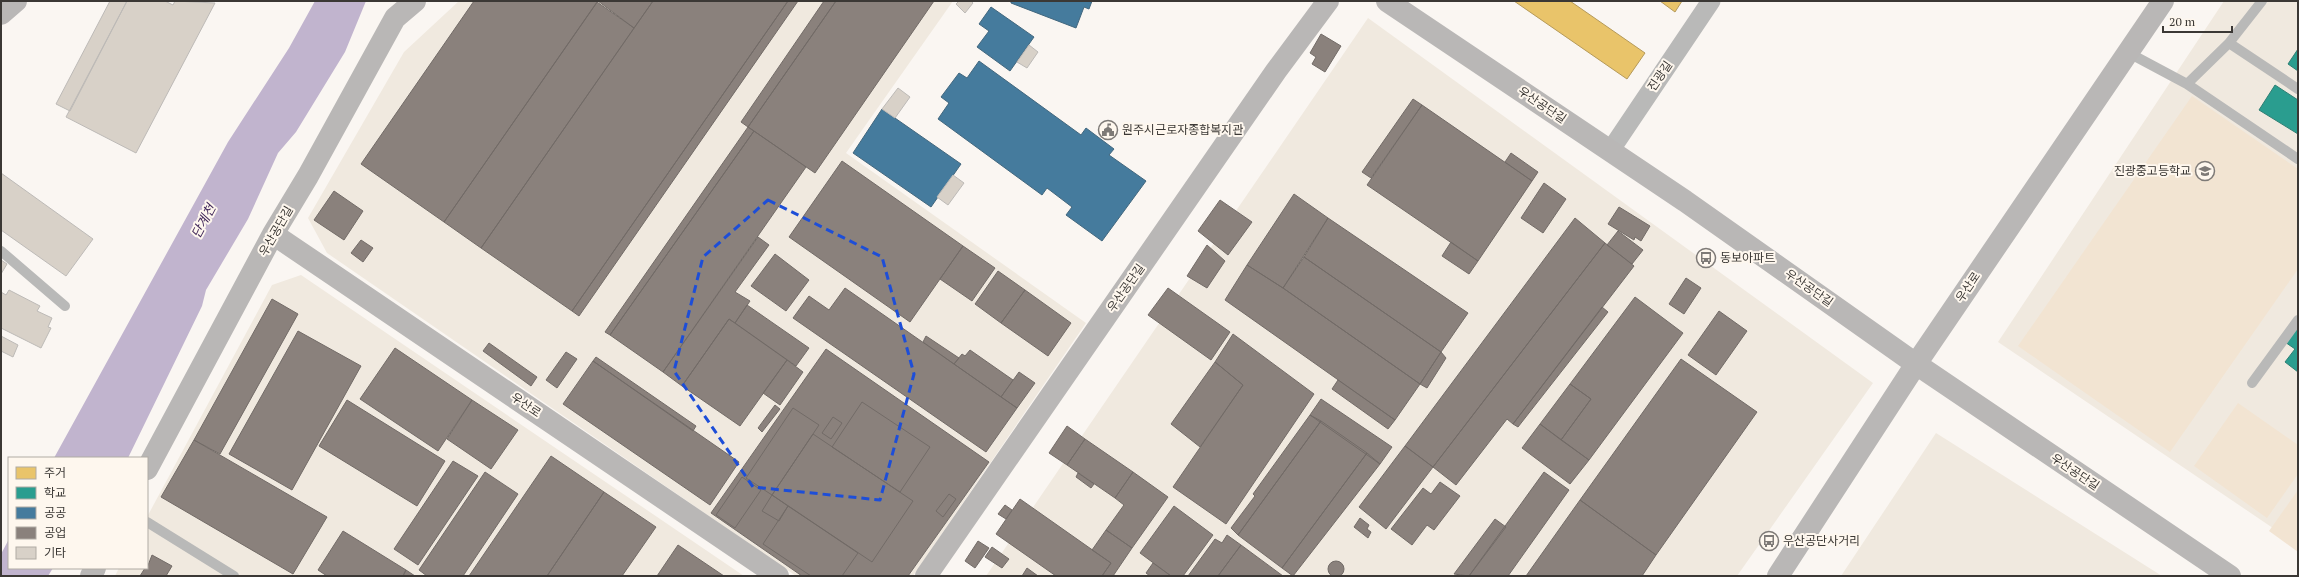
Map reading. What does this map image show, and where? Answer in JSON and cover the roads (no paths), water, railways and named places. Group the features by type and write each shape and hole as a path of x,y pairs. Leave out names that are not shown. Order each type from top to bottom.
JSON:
{"street":[{"path":"1,14 16,1"},
{"name":"우산공단길","path":"148,467 273,234 308,176 395,18 415,1"},
{"name":"우산공단길","path":"926,576 1276,71 1328,1"},
{"name":"우산공단길","path":"1387,1 1697,210 1916,364 2230,576"},
{"name":"진광길","path":"1610,151 1711,1"},
{"name":"우산로","path":"1778,576 1916,364 2163,1"},
{"name":"우산로","path":"273,234 778,576"}],"lane":[{"path":"2187,84 2229,43 2262,1"},
{"path":"2229,43 2298,89"},
{"path":"2127,52 2187,84 2298,158"},
{"path":"1,251 65,306"},
{"path":"2252,383 2298,320"},
{"path":"148,523 234,576"}],"water":[{"name":"단계천","path":"315,1 366,1 345,52 296,132 278,153 248,219 206,290 202,306 128,457 55,457 228,142 289,48"},
{"path":"8,541 8,569 52,569 48,576 1,576 1,554"}],"place":[{"name":"원주시근로자종합복지관","path":"1108,130"},
{"name":"진광중고등학교","path":"2205,171"},
{"name":"동보아파트","path":"1706,258"},
{"name":"우산공단사거리","path":"1769,541"}]}
